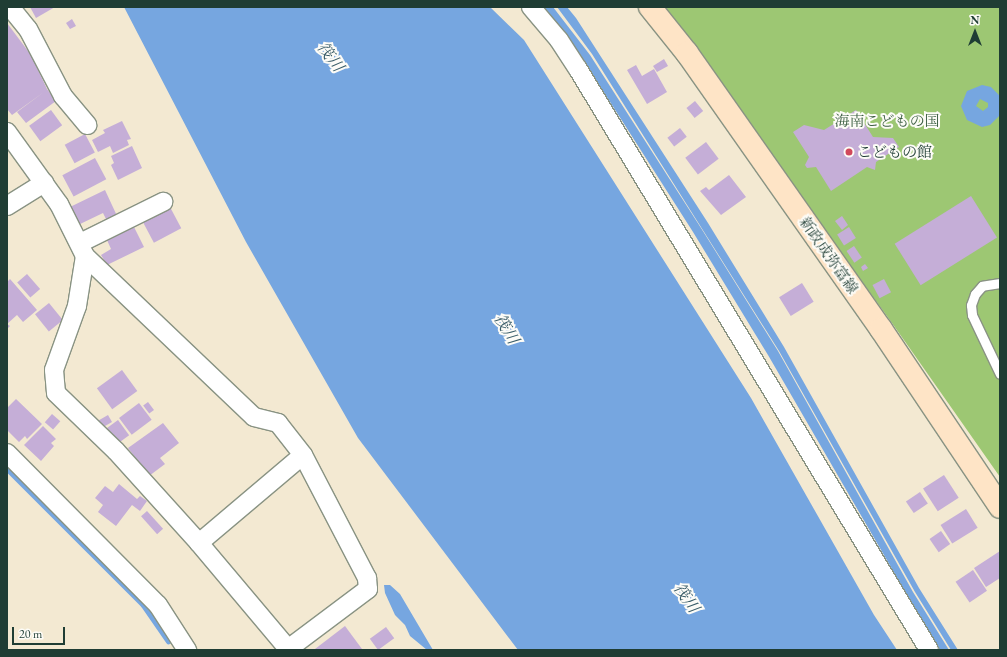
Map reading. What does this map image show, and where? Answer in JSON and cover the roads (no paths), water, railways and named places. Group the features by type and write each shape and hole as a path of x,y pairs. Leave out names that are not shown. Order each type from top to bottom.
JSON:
{"main road":[{"name":"新政成弥富線","path":"650,7 687,53 881,329 1000,507"}],"street":[{"path":"10,7 28,29 63,96 87,125"},
{"path":"531,7 559,40 578,69 929,650"},
{"path":"7,132 60,204 82,250 254,417 278,423 303,455 367,578 368,589 289,650 199,543 116,451 56,393 54,370 77,306 82,250"},
{"path":"7,206 44,183"},
{"path":"82,250 163,202"},
{"path":"7,453 158,605 187,650"},
{"path":"199,543 303,455"}],"lane":[{"path":"1000,283 982,286 974,294 971,305 972,315 1000,374"}],"water":[{"name":"筏川","path":"124,7 490,7 524,40 751,398 874,615 897,650 518,650 358,438 246,242"},
{"path":"543,7 553,7 590,55 701,228 778,351 913,592 949,650 939,650 768,355 693,232 582,58"},
{"path":"557,7 567,7 576,18 708,223 784,347 919,588 958,650 951,650 915,592 779,351 592,54"},
{"path":"982,85 991,87 1000,96 1000,115 990,125 982,127 967,120 961,106 967,91","holes":["980,99 988,103 988,107 983,111 976,106"]},
{"path":"384,585 390,585 400,594 433,650 427,650 410,636 405,625 395,615 385,593"}],"waterway":[{"path":"7,468 144,605 169,641"}],"place":[{"name":"こどもの館","path":"849,152"}],"park label":[{"name":"海南こどもの国","path":"887,121"}]}
